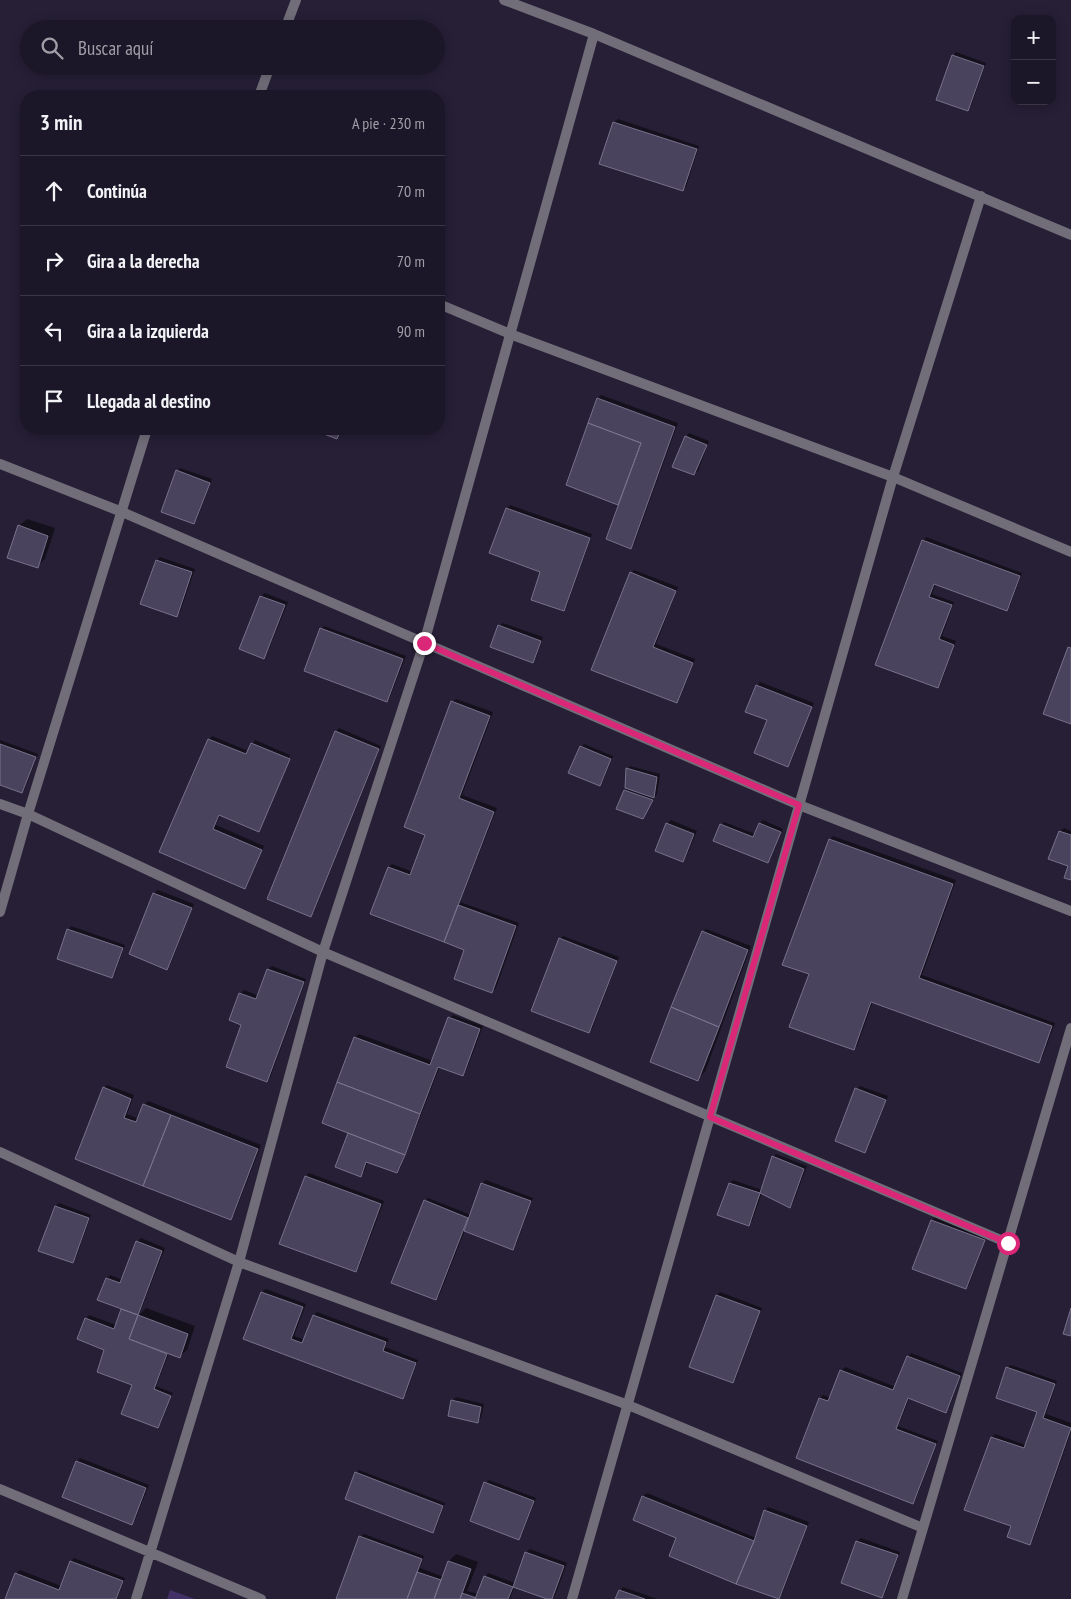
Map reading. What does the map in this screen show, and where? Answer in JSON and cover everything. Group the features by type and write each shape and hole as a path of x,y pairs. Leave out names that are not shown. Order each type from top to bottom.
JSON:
{"street":[{"path":"288,20 296,0"},
{"path":"504,0 594,34 1071,235"},
{"path":"136,1599 238,1262 323,952 424,643 594,34"},
{"path":"261,90 267,75"},
{"path":"572,1599 894,477 981,196"},
{"path":"445,307 510,334 894,477 1071,552"},
{"path":"0,912 28,814 145,435"},
{"path":"0,464 122,512 799,805 1071,911"},
{"path":"0,804 28,814 323,952 1008,1243"},
{"path":"902,1599 1071,1028"},
{"path":"0,1152 238,1262 628,1405 923,1528"},
{"path":"0,1489 261,1599"}],"shaded area":[{"path":"170,1590 195,1599 167,1599"}],"building":[{"path":"952,55 984,66 968,111 936,100"},
{"path":"613,122 697,149 683,191 599,164"},
{"path":"597,398 675,427 631,549 606,539 641,443 588,423"},
{"path":"588,423 641,443 618,505 566,485"},
{"path":"327,435 339,435 337,439"},
{"path":"685,436 707,445 694,475 672,467"},
{"path":"176,470 210,483 194,524 161,512"},
{"path":"506,508 590,538 564,611 531,600 540,572 489,553"},
{"path":"18,525 48,536 38,568 7,558"},
{"path":"922,540 1020,576 1007,611 934,584 929,597 952,605 939,639 954,645 938,688 875,665"},
{"path":"156,560 192,572 177,617 140,604"},
{"path":"630,572 676,591 653,647 693,663 677,703 591,670"},
{"path":"260,596 285,605 264,659 239,649"},
{"path":"498,625 541,641 533,663 490,647"},
{"path":"320,628 403,659 387,702 304,671"},
{"path":"1068,647 1071,648 1071,724 1043,714"},
{"path":"756,685 812,707 788,767 754,753 767,720 745,712"},
{"path":"451,701 490,716 459,798 494,812 444,942 370,914 388,867 410,875 425,835 404,827"},
{"path":"335,731 379,749 311,917 267,899"},
{"path":"208,739 246,754 251,743 290,759 259,832 219,815 213,829 262,850 245,889 159,852"},
{"path":"0,744 36,757 22,793 0,785"},
{"path":"580,746 611,759 600,786 568,773"},
{"path":"626,768 657,777 654,798 625,788"},
{"path":"624,790 653,800 643,819 616,809"},
{"path":"666,823 694,834 683,862 655,851"},
{"path":"759,823 781,832 768,863 713,841 720,824 753,837"},
{"path":"1059,831 1071,835 1071,880 1064,878 1068,866 1048,859"},
{"path":"829,839 953,884 919,978 1052,1026 1039,1063 871,1002 854,1050 789,1027 809,974 782,965"},
{"path":"153,893 192,908 167,970 129,954"},
{"path":"458,905 516,926 492,993 454,979 464,950 444,942"},
{"path":"67,929 123,948 112,978 57,959"},
{"path":"702,931 748,950 719,1027 671,1007"},
{"path":"559,938 617,961 589,1033 531,1011"},
{"path":"267,969 304,982 267,1082 226,1067 241,1025 229,1020 239,993 256,999"},
{"path":"671,1007 719,1027 698,1081 650,1062"},
{"path":"448,1017 480,1029 463,1076 438,1067 420,1114 337,1082 354,1037 430,1065"},
{"path":"337,1082 420,1114 405,1155 322,1123"},
{"path":"103,1087 131,1099 124,1118 136,1122 143,1104 171,1115 143,1186 75,1159"},
{"path":"855,1088 886,1100 865,1153 835,1141"},
{"path":"171,1115 258,1149 231,1220 143,1186"},
{"path":"348,1133 405,1155 397,1173 366,1162 361,1177 335,1167"},
{"path":"772,1156 804,1169 790,1208 760,1193"},
{"path":"305,1176 381,1204 356,1272 279,1244"},
{"path":"481,1183 531,1201 513,1250 464,1231"},
{"path":"729,1183 760,1193 749,1226 717,1215"},
{"path":"424,1200 468,1218 436,1300 391,1283"},
{"path":"55,1206 89,1218 73,1263 38,1251"},
{"path":"931,1220 985,1240 966,1289 912,1269"},
{"path":"136,1241 162,1251 138,1315 97,1300 106,1278 120,1283"},
{"path":"261,1292 303,1307 291,1339 302,1343 313,1315 386,1342 383,1351 416,1363 403,1399 243,1339"},
{"path":"716,1295 760,1311 733,1383 689,1367"},
{"path":"1071,1308 1071,1336 1063,1334"},
{"path":"121,1309 138,1315 129,1339 167,1354 154,1389 171,1396 158,1428 121,1414 132,1385 97,1372 104,1350 77,1339 85,1318 114,1329"},
{"path":"138,1315 188,1334 180,1358 129,1339"},
{"path":"907,1356 960,1376 946,1413 908,1398 896,1429 936,1444 913,1504 796,1458 819,1398 828,1401 840,1370 893,1390"},
{"path":"1006,1367 1055,1384 1043,1418 1071,1428 1030,1545 1007,1537 1011,1526 964,1510 991,1437 1024,1448 1037,1412 996,1398"},
{"path":"451,1400 481,1407 478,1423 448,1416"},
{"path":"76,1461 146,1488 132,1525 62,1497"},
{"path":"355,1472 443,1506 433,1533 345,1499"},
{"path":"484,1482 534,1501 519,1540 470,1521"},
{"path":"642,1496 754,1541 736,1584 669,1556 676,1538 633,1520"},
{"path":"764,1510 807,1526 779,1599 736,1584 754,1541"},
{"path":"359,1536 422,1559 407,1599 336,1599"},
{"path":"856,1541 898,1555 882,1598 841,1583"},
{"path":"525,1552 564,1566 552,1599 513,1587"},
{"path":"70,1561 123,1581 116,1599 5,1599 15,1573 59,1590"},
{"path":"448,1561 471,1569 460,1599 434,1599"},
{"path":"417,1572 441,1580 434,1599 407,1599"},
{"path":"484,1576 513,1587 508,1599 475,1599"},
{"path":"619,1590 645,1599 615,1599"},
{"path":"462,1593 476,1598 460,1599"}],"route":[{"path":"424,643 799,805 710,1117 1008,1243"}]}
